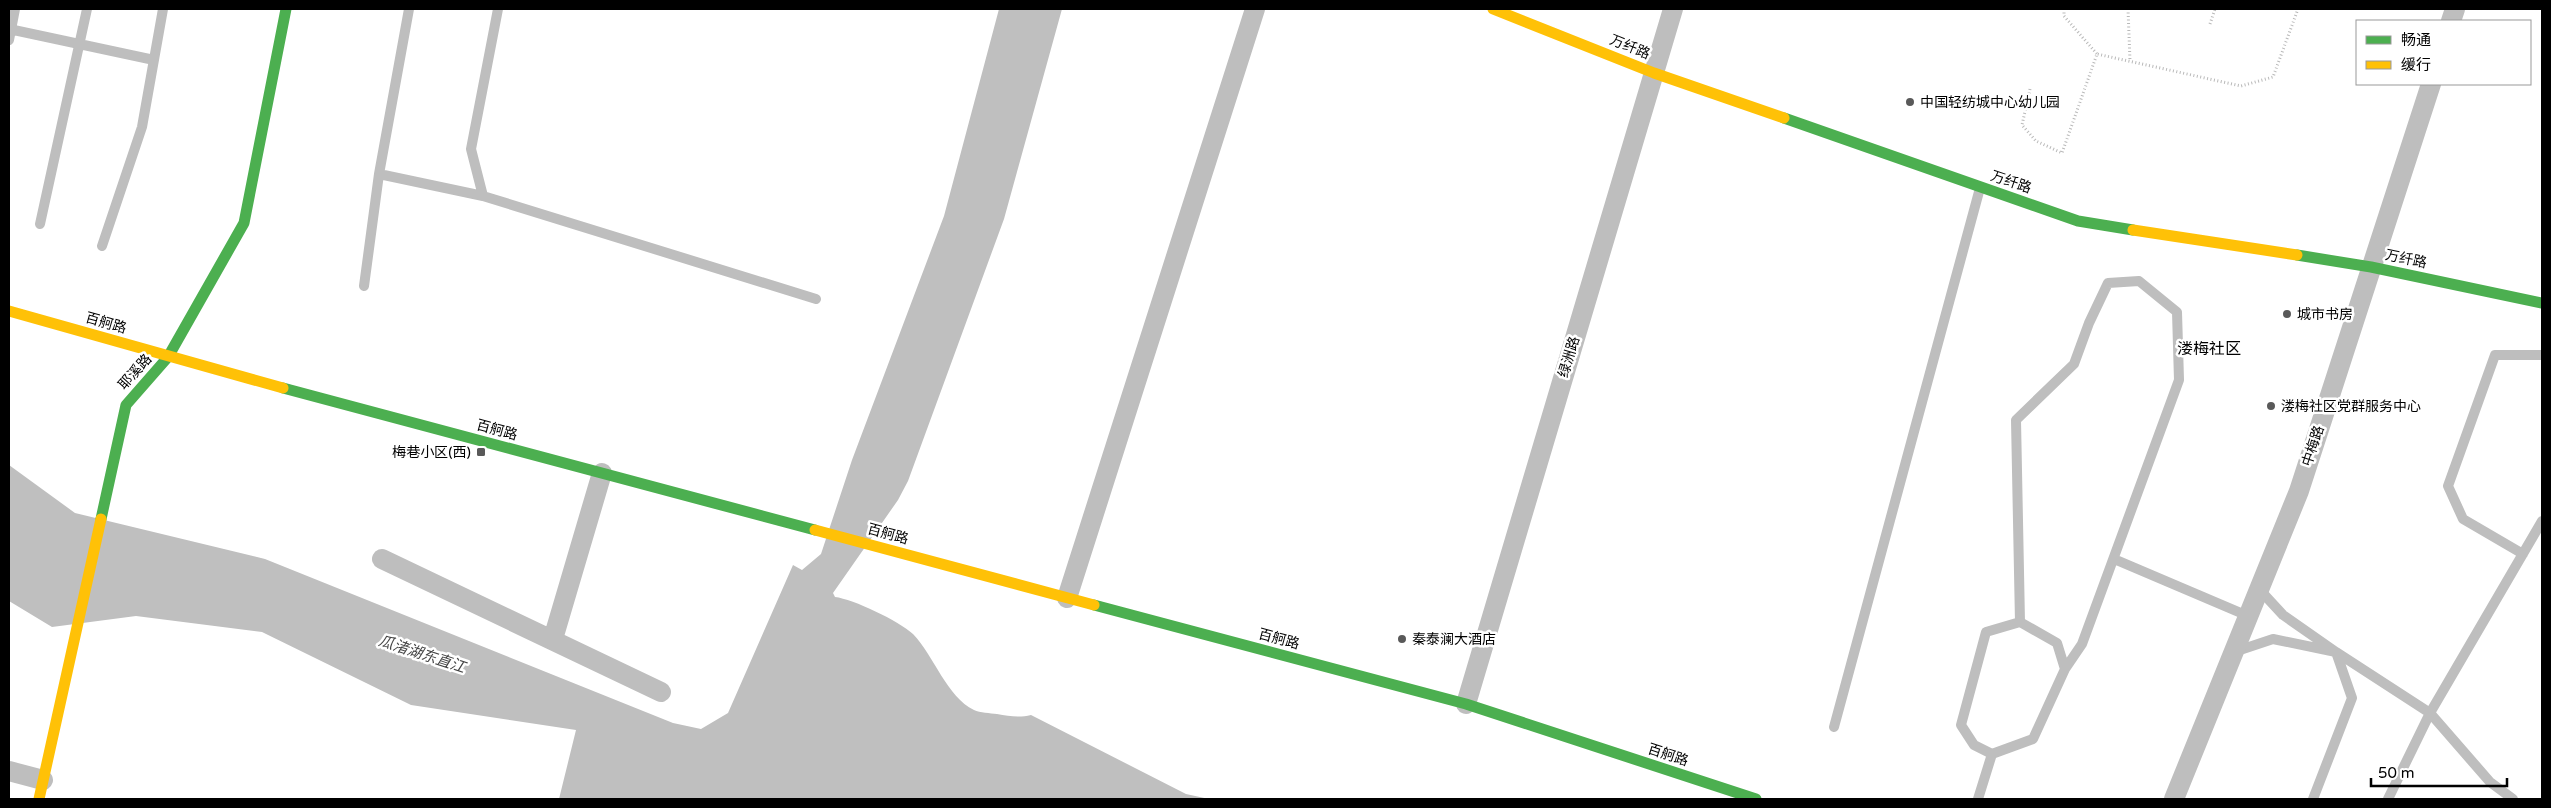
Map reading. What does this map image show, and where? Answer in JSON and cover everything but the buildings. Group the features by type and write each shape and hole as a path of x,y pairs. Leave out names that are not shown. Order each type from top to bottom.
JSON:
{"street":[{"name":"耶溪路","path":"41,790 126,405 168,357 244,223 286,9"},
{"path":"1067,598 1255,9"},
{"name":"万纤路","path":"1493,9 1654,73 2078,221 2370,267 2542,303"},
{"name":"绿洲路","path":"1466,704 1673,9"},
{"name":"中梅路","path":"2174,799 2299,492 2370,267 2431,85"},
{"name":"百舸路","path":"9,311 168,357 1466,704 1756,799"},
{"path":"553,639 602,473"},
{"path":"382,558 661,692"},
{"path":"9,771 41,790"}],"lane":[{"path":"9,40 15,9"},
{"path":"40,224 87,9"},
{"path":"102,246 142,127 163,9"},
{"path":"364,286 379,174 409,9"},
{"path":"482,196 471,148 498,9"},
{"path":"10,29 154,60"},
{"path":"379,174 482,196 816,299"},
{"path":"1834,727 1981,187"},
{"path":"2020,622 2016,420 2074,364 2089,323 2108,283 2139,280 2177,312 2179,380 2082,644 2065,669 2034,739 1992,754 1974,745 1961,725 1986,632 2020,622 2057,643 2065,669"},
{"path":"2523,554 2463,519 2448,486 2495,355 2542,355"},
{"path":"2388,799 2430,713 2542,521"},
{"path":"2114,559 2248,616"},
{"path":"2259,589 2283,615 2430,713 2490,782 2513,799"},
{"path":"2233,653 2273,639 2336,652"},
{"path":"2313,799 2352,698 2336,652"},
{"path":"1978,799 1992,754"}],"path":[{"path":"2064,9 2064,16 2097,54 2241,86 2273,77 2298,9"},
{"path":"2128,9 2130,61"},
{"path":"2210,24 2215,9"},
{"path":"2030,90 2022,125 2036,141 2062,153 2097,54"}],"water":[{"name":"瓜渚湖东直江","path":"999,9 1062,9 1004,219 908,481 898,500 833,593 835,597 864,606 887,617 913,634 956,696 974,710 1014,716 1031,715 1186,794 1209,799 559,799 576,730 411,705 262,632 136,616 52,627 9,601 9,465 75,513 265,559 673,723 701,729 728,713 793,565 802,570 821,554 852,460 944,216"}],"traffic: fast":[{"path":"101,519 126,405 168,357 244,223 286,9"},
{"path":"1784,118 2078,221 2133,230"},
{"path":"2297,255 2371,267 2542,303"},
{"path":"283,388 815,530"},
{"path":"1094,605 1466,704 1756,799"}],"traffic: slow":[{"path":"1493,9 1654,73 1784,118"},
{"path":"2133,230 2297,255"},
{"path":"9,311 283,388"},
{"path":"39,799 101,519"},
{"path":"815,530 1094,605"}],"place":[{"name":"中国轻纺城中心幼儿园","path":"1910,102"},
{"name":"城市书房","path":"2287,314"},
{"name":"溇梅社区党群服务中心","path":"2271,406"},
{"name":"梅巷小区(西)","path":"481,452"},
{"name":"秦泰澜大酒店","path":"1402,639"}],"district":[{"name":"溇梅社区","path":"2209,349"}]}
